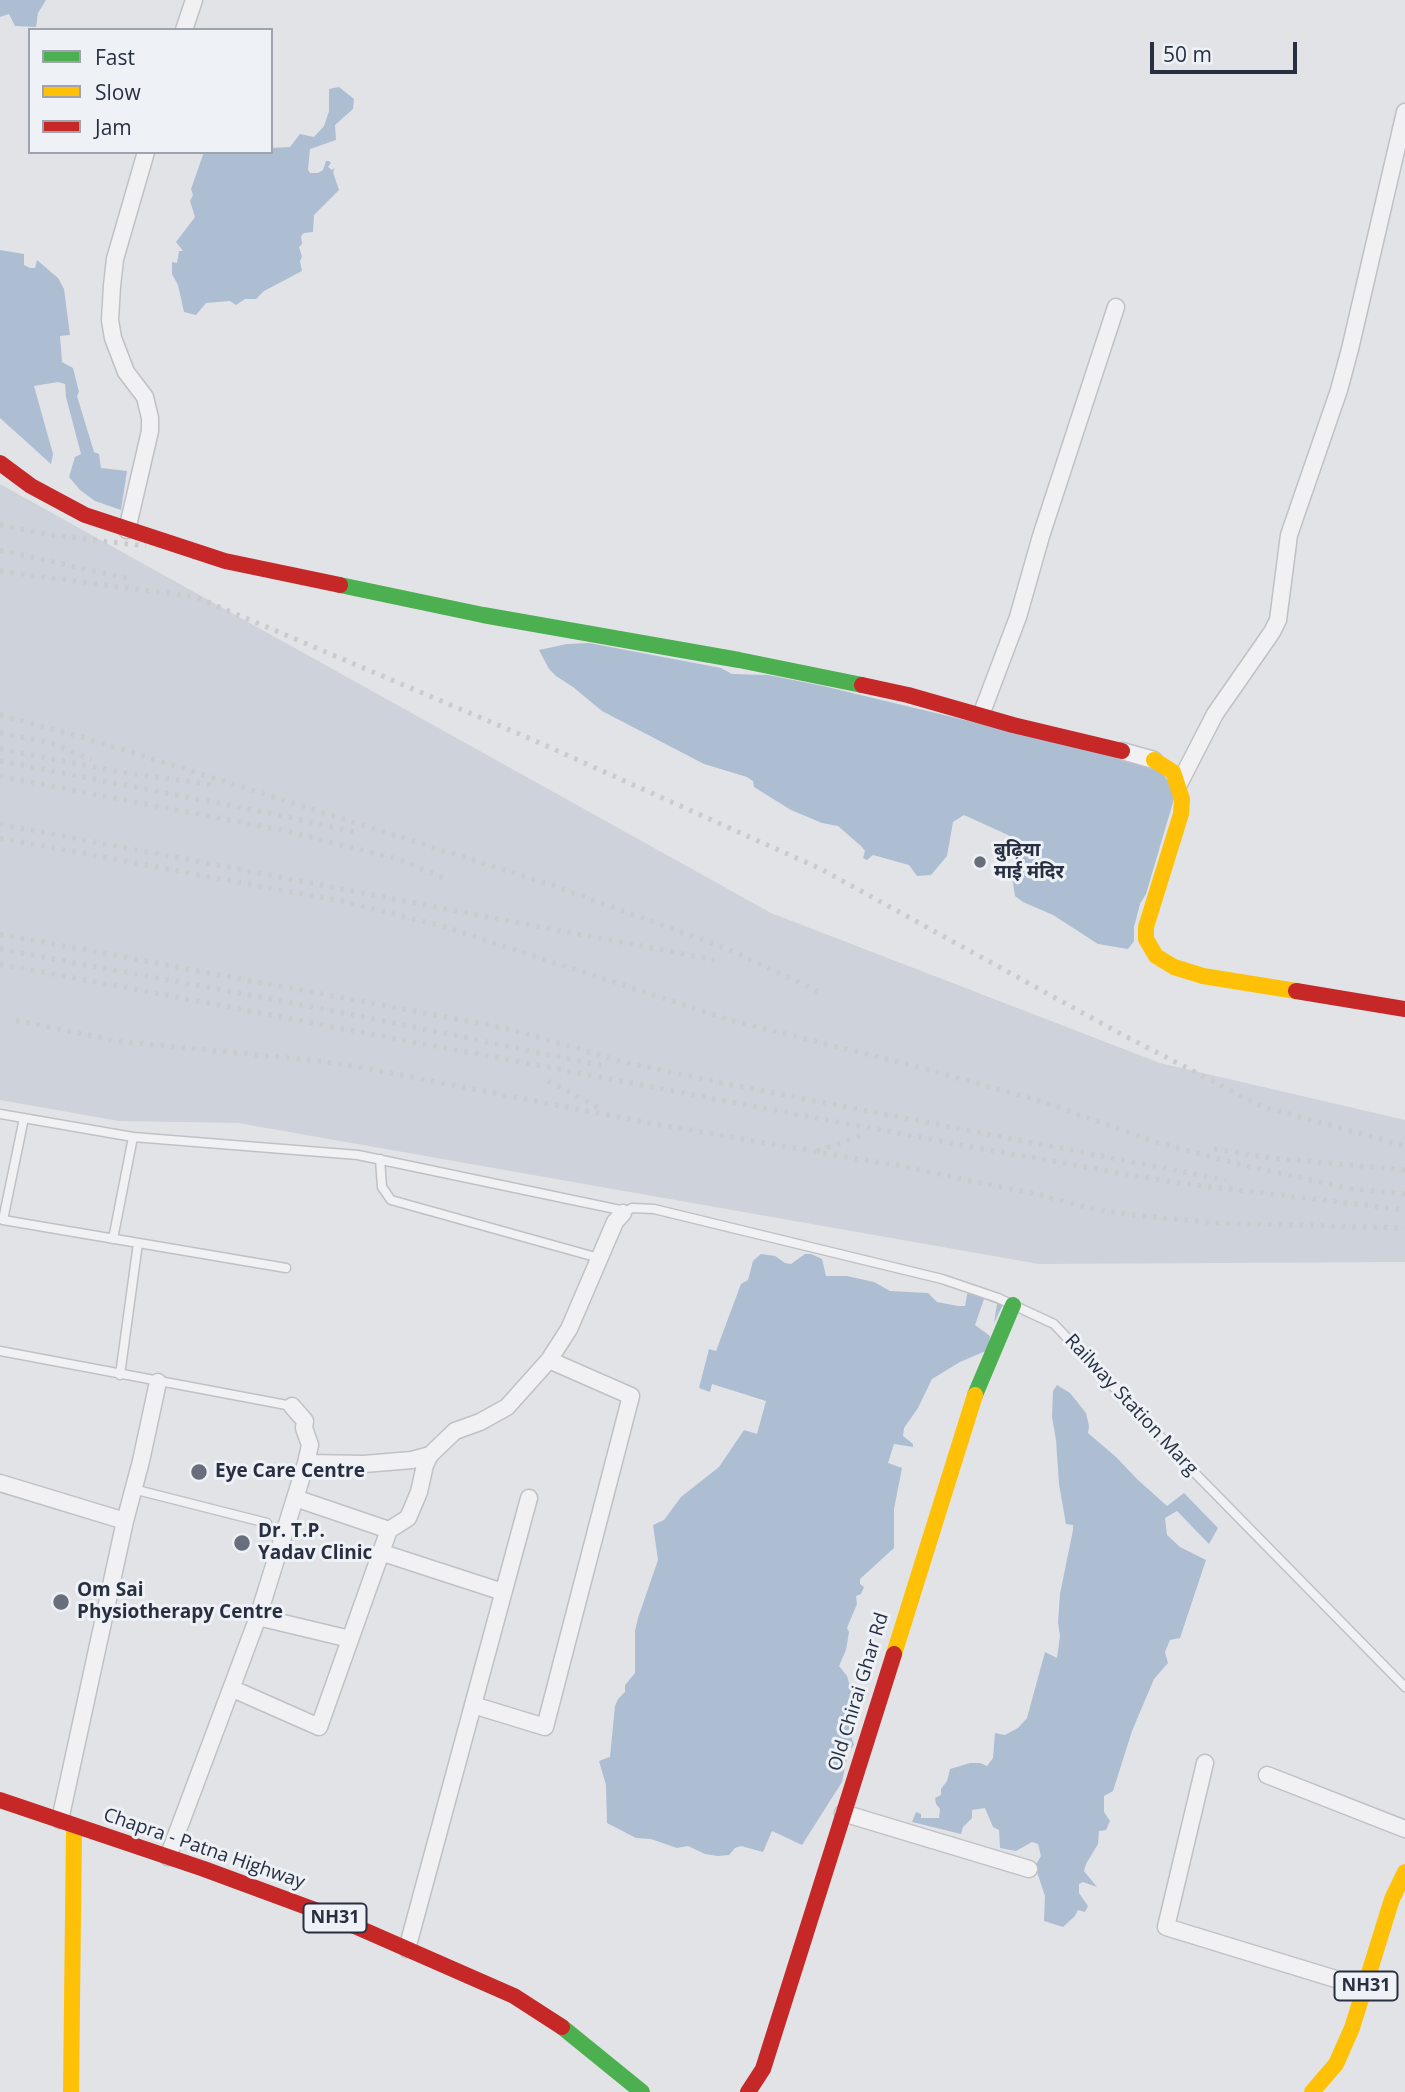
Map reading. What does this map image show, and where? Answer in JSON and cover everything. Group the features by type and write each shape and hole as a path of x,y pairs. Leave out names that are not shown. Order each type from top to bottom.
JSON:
{"main road":[{"path":"0,463 31,486 85,515 225,561 483,615 739,660 908,695 1122,751"},
{"path":"1154,760 1173,772 1182,799 1181,814 1146,927 1146,939 1156,956 1174,967 1203,976 1405,1009"},
{"name":"Old Chirai Ghar Rd","path":"748,2092 763,2069 975,1395 1013,1305"},
{"name":"Chapra - Patna Highway","path":"0,1800 334,1917 514,1996 559,2024 642,2092"},
{"path":"67,1823 71,2092"},
{"name":"NH31","path":"1312,2092 1336,2064 1352,2028 1392,1899 1405,1872"}],"street":[{"path":"185,28 194,0"},
{"path":"1179,784 1215,715 1278,620 1289,535 1339,390 1405,111"},
{"path":"127,530 150,431 150,418 145,397 126,372 118,355 110,320 111,286 115,259 145,154"},
{"path":"981,715 1018,617 1041,536 1116,307"},
{"path":"1122,751 1154,760"},
{"path":"233,1689 319,1727 380,1552 389,1530 408,1518 430,1455 455,1431 480,1422 507,1407 549,1360 569,1329 615,1222 624,1212"},
{"path":"473,1704 545,1727 631,1396 549,1360"},
{"path":"67,1823 124,1521 141,1461 158,1382"},
{"path":"169,1857 233,1689 306,1463 310,1446 304,1428 305,1421 292,1406"},
{"path":"306,1463 364,1464 412,1460 430,1455"},
{"path":"0,1483 124,1521"},
{"path":"295,1498 389,1530"},
{"path":"407,1949 529,1498"},
{"path":"380,1552 503,1592"},
{"path":"258,1617 350,1639"},
{"path":"1205,1763 1166,1927 1365,1988"},
{"path":"1267,1775 1405,1829"},
{"path":"843,1813 1029,1869"}],"lane":[{"name":"Railway Station Marg","path":"0,1114 133,1137 316,1151 380,1159 624,1212 641,1208 654,1209 979,1290 1054,1324 1067,1336 1189,1467 1405,1688"},
{"path":"24,1118 3,1220 286,1268"},
{"path":"113,1239 133,1137"},
{"path":"380,1159 382,1187 391,1200 599,1258"},
{"path":"120,1375 138,1243"},
{"path":"0,1351 292,1406"},
{"path":"133,1489 267,1523"}],"shaded area":[{"path":"0,484 771,913 1160,1063 1405,1120 1405,1262 1039,1264 238,1123 119,1121 0,1100"}],"water":[{"path":"0,0 46,0 38,13 36,27 15,26 9,14 0,17"},
{"path":"339,87 354,99 353,109 335,125 336,140 310,149 310,173 323,170 326,161 329,161 331,163 328,167 332,170 335,168 333,172 339,190 314,215 313,232 301,236 302,244 299,247 302,271 264,291 256,299 245,299 236,305 230,301 206,303 196,315 184,312 178,285 172,274 172,262 177,263 179,251 183,251 176,242 195,217 190,201 193,195 191,189 203,154 273,154 273,148 290,147 300,134 314,137 324,126 329,111 329,89"},
{"path":"0,250 24,254 24,265 30,268 35,268 37,260 58,278 64,289 70,335 60,336 62,362 73,368 79,392 77,396 94,452 99,454 101,468 127,471 121,510 95,501 69,477 75,457 81,454 65,384 58,382 34,386 53,454 51,464 0,418"},
{"path":"589,643 721,668 732,674 768,675 823,686 1157,766 1176,792 1146,894 1140,904 1134,927 1134,941 1128,949 1098,944 1053,915 1023,902 1015,896 1012,877 1019,864 1021,851 1016,842 1008,835 964,815 953,822 947,856 931,875 917,876 909,865 873,855 867,860 863,858 865,851 838,826 822,823 791,810 754,787 753,781 747,777 704,764 602,711 556,676 539,650"},
{"path":"761,1254 775,1256 791,1264 805,1254 811,1254 822,1259 826,1276 847,1276 874,1282 890,1291 928,1293 937,1302 965,1306 968,1290 1004,1302 994,1323 997,1304 984,1299 975,1325 990,1336 988,1350 960,1362 932,1379 918,1408 904,1428 903,1436 913,1447 894,1444 888,1463 902,1468 894,1509 894,1548 860,1579 860,1584 864,1587 861,1594 856,1596 857,1604 847,1628 849,1632 846,1650 839,1666 847,1676 859,1718 851,1736 854,1745 848,1751 842,1782 802,1845 772,1831 763,1852 741,1846 729,1855 718,1856 705,1854 688,1846 677,1848 651,1839 636,1838 607,1823 606,1785 599,1761 610,1757 615,1706 625,1692 625,1685 635,1673 635,1631 658,1560 653,1525 664,1520 681,1497 719,1467 744,1430 757,1434 766,1401 712,1384 710,1392 699,1388 709,1349 716,1351 741,1284 748,1280 753,1261"},
{"path":"1057,1385 1070,1393 1086,1413 1088,1433 1167,1506 1184,1493 1218,1528 1209,1544 1177,1511 1165,1518 1167,1535 1180,1547 1206,1560 1180,1638 1170,1640 1165,1652 1168,1663 1154,1679 1132,1731 1113,1791 1104,1796 1104,1812 1110,1821 1106,1830 1099,1831 1098,1844 1084,1871 1097,1887 1083,1882 1079,1884 1079,1893 1088,1906 1085,1912 1078,1910 1063,1927 1044,1921 1045,1896 1035,1866 1041,1856 1038,1844 1032,1842 1016,1851 1000,1848 999,1830 993,1827 985,1808 972,1810 972,1818 963,1827 961,1834 912,1822 916,1812 921,1814 921,1818 939,1818 940,1809 935,1798 941,1795 950,1769 970,1763 987,1766 993,1758 995,1733 1005,1735 1018,1728 1027,1718 1045,1652 1057,1658 1060,1594 1073,1525 1066,1524 1059,1484 1052,1417 1053,1391"}],"railway":[{"path":"0,525 50,535 146,546"},
{"path":"0,550 130,579"},
{"path":"0,571 196,597 531,739 821,869 1121,1034 1261,1106 1405,1146"},
{"path":"0,715 82,737 546,883 728,949 821,993"},
{"path":"0,733 52,743 91,760"},
{"path":"0,749 120,772 213,785"},
{"path":"0,761 355,832"},
{"path":"0,776 281,830 398,859 446,879"},
{"path":"0,824 715,960"},
{"path":"0,838 351,903 445,927 730,1020 1040,1101 1156,1142 1242,1165 1352,1189 1405,1194"},
{"path":"0,934 510,1029 623,1062 708,1080 1226,1180"},
{"path":"0,949 330,1010 605,1066"},
{"path":"0,964 944,1142 1171,1182 1405,1210"},
{"path":"16,1020 115,1041 321,1061 369,1069 644,1122 900,1166 1132,1215 1215,1223 1405,1228"},
{"path":"548,1081 601,1109"},
{"path":"817,1151 866,1134"},
{"path":"1214,1149 1271,1158 1405,1170"}],"traffic: fast":[{"path":"340,585 483,615 739,660 862,685"},
{"path":"975,1395 1013,1305"},
{"path":"562,2027 642,2092"}],"traffic: slow":[{"path":"1154,760 1173,772 1182,799 1181,814 1146,927 1146,939 1156,956 1174,967 1203,976 1296,991"},
{"path":"894,1654 975,1395"},
{"path":"71,2092 74,1827"},
{"path":"1312,2092 1336,2064 1352,2028 1392,1899 1405,1872"}],"traffic: jam":[{"path":"0,463 31,486 85,515 225,561 340,585"},
{"path":"862,685 1122,751"},
{"path":"1296,991 1405,1009"},
{"path":"748,2092 763,2069 894,1654"},
{"path":"0,1800 204,1869 334,1917 514,1996 562,2027"}],"place":[{"name":"बुढ़िया माई मंदिर","path":"980,862"},
{"name":"Eye Care Centre","path":"199,1472"},
{"name":"Dr. T.P. Yadav Clinic","path":"242,1543"},
{"name":"Om Sai Physiotherapy Centre","path":"61,1602"}]}
